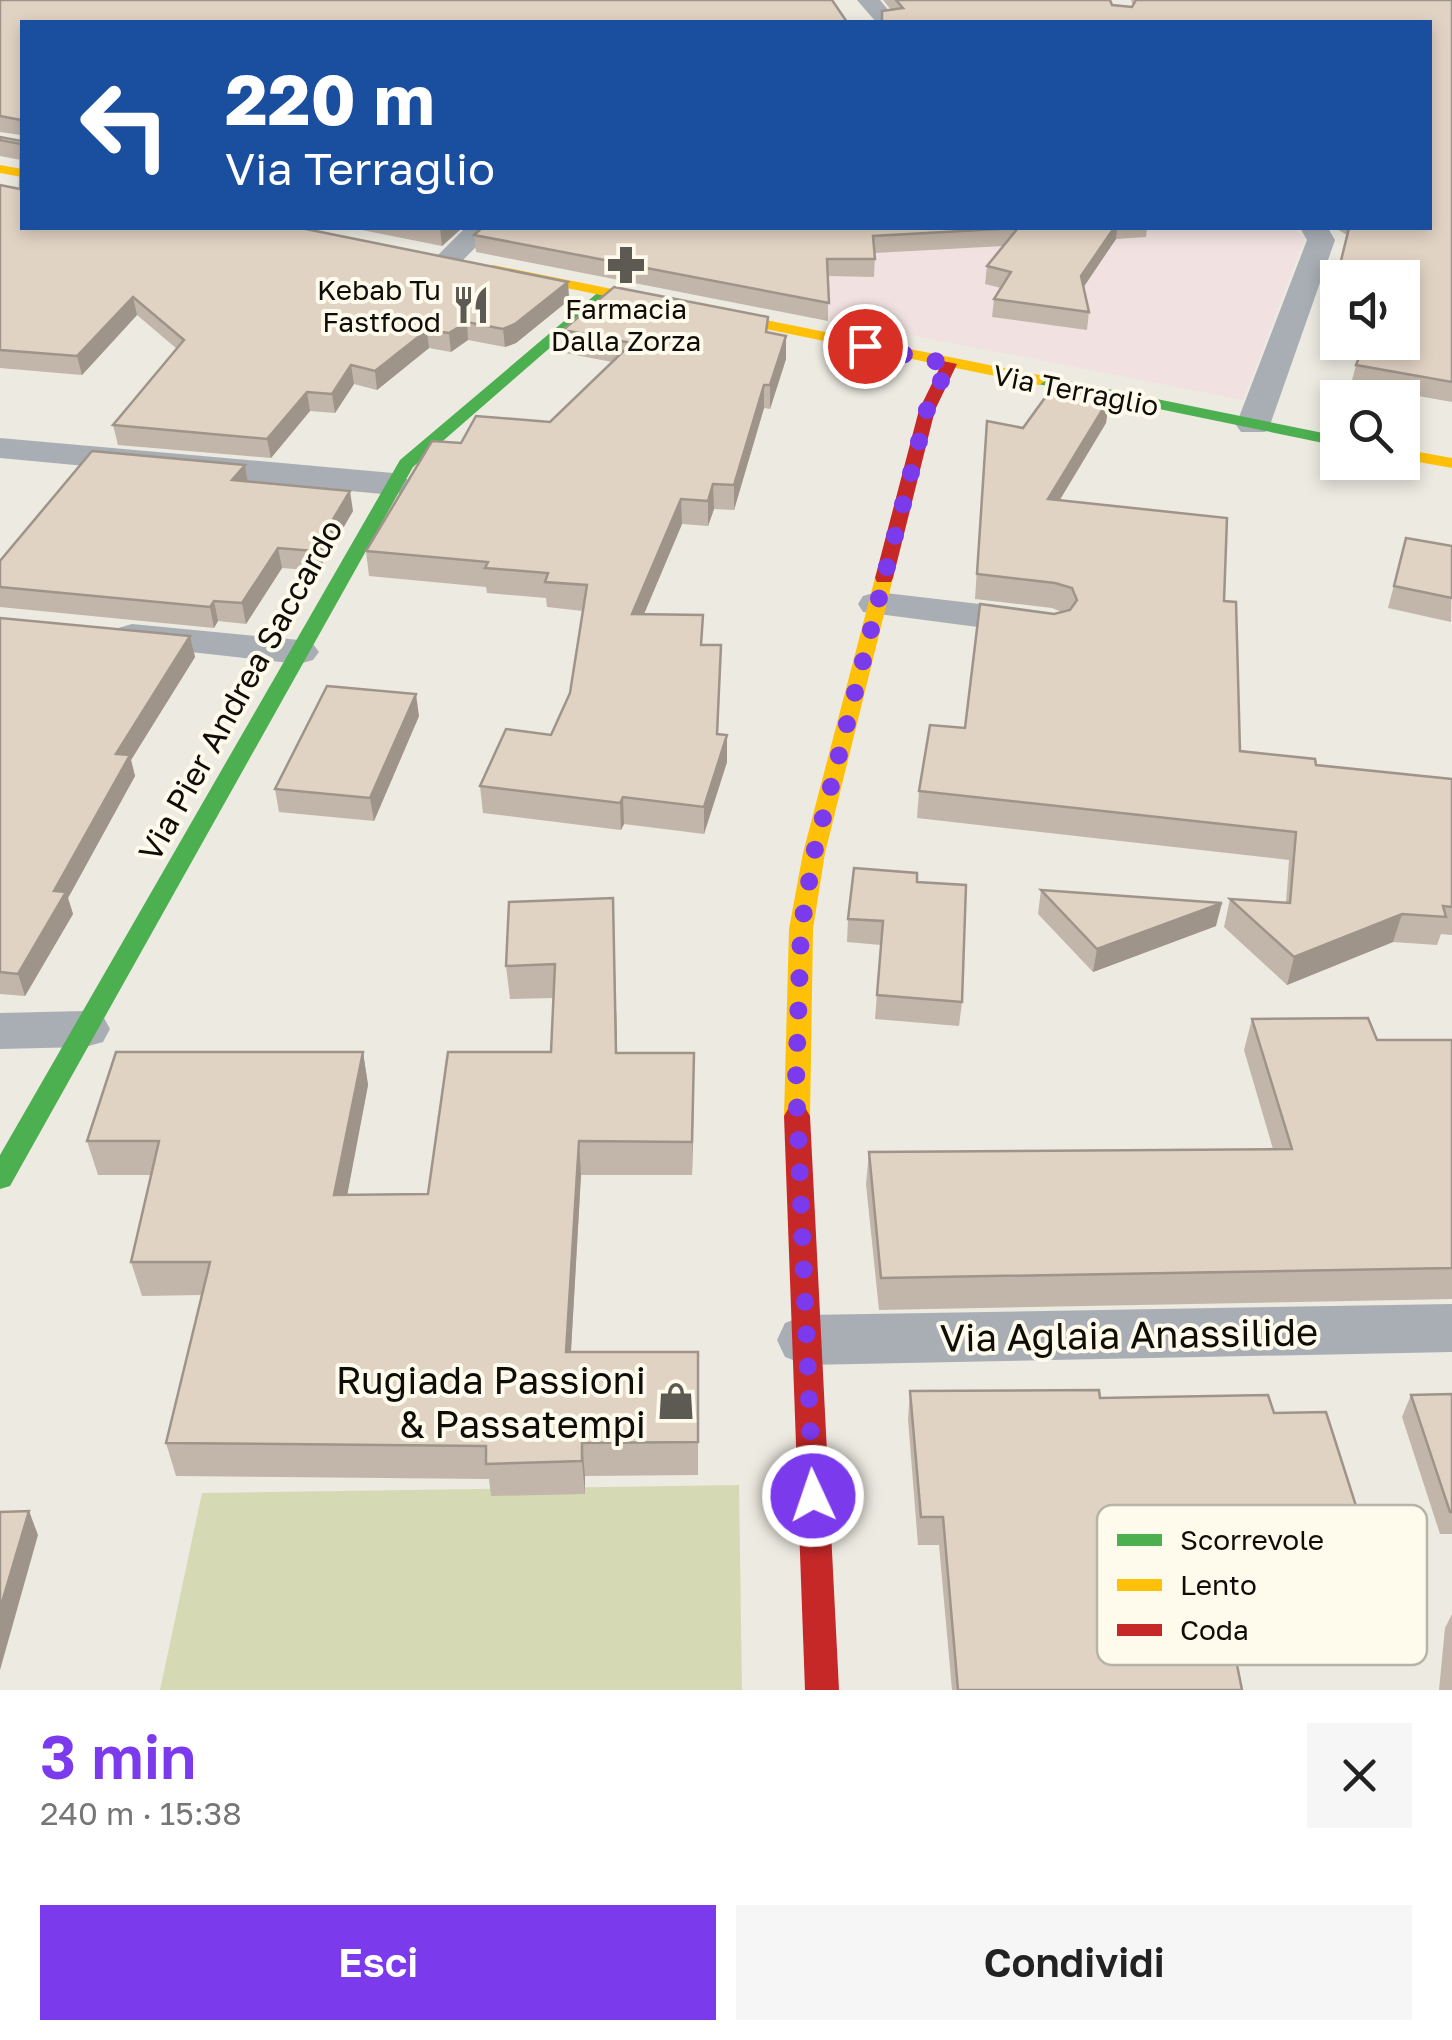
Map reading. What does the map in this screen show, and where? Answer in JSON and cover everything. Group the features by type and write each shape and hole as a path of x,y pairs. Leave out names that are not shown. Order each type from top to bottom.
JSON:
{"street":[{"path":"868,0 885,20"},
{"path":"439,259 478,230"},
{"path":"1253,425 1321,240 1315,230"},
{"name":"Via Terraglio","path":"439,259 1320,438"},
{"name":"Via Pier Andrea Saccardo","path":"0,1179 394,484 422,446 607,292"},
{"path":"822,1690 796,1082 801,929 814,853 932,392 949,364"},
{"path":"0,448 394,484"},
{"path":"1420,457 1452,463"},
{"path":"877,604 1051,624"},
{"path":"94,632 299,652"},
{"path":"0,1031 85,1029"},
{"name":"Via Aglaia Anassilide","path":"806,1340 1452,1328"}],"shaded area":[{"path":"775,230 1295,230 1305,238 1243,400 742,302"}],"green space":[{"path":"739,1485 742,1690 160,1690 202,1493"}],"building":[{"path":"0,0 832,0 846,20 20,20 20,120 0,116"},
{"path":"896,0 1110,0 1112,5 1132,7 1136,0 1452,0 1452,382 1356,365 1358,360 1420,360 1420,260 1341,260 1349,230 1432,230 1432,20 882,20 882,11 903,8"},
{"path":"0,185 20,189 20,230 311,230 568,282 503,329 467,322 449,333 427,330 375,371 351,365 332,394 307,392 267,439 113,425 184,340 133,297 77,356 0,350"},
{"path":"480,230 980,230 873,236 875,259 827,259 829,303 474,235"},
{"path":"1016,230 1113,230 1081,276 1089,312 994,299 1011,272 987,266"},
{"path":"614,287 768,317 766,332 786,336 770,385 764,385 734,485 713,484 708,501 681,499 632,614 703,615 701,645 721,645 717,734 727,735 704,807 623,797 620,803 480,786 506,729 551,735 570,693 587,585 545,582 548,573 485,568 488,562 366,551 432,441 461,443 476,416 550,422 632,343 563,330"},
{"path":"1052,388 1109,399 1048,499 1227,518 1224,601 1236,602 1240,751 1315,759 1316,765 1452,779 1452,907 1443,906 1446,917 1402,914 1294,957 1230,899 1290,903 1296,832 919,791 930,725 965,728 980,604 1054,614 1070,610 1077,600 1072,588 1055,583 977,574 987,421 1023,428"},
{"path":"92,451 245,465 232,480 350,491 314,551 278,548 242,603 214,601 210,607 0,587 0,561"},
{"path":"1406,538 1452,546 1452,598 1394,586"},
{"path":"0,618 190,636 116,754 130,755 54,891 66,892 18,974 0,972"},
{"path":"327,686 416,694 370,798 275,789"},
{"path":"854,868 917,873 917,882 966,885 962,1002 877,995 883,921 848,919"},
{"path":"1041,890 1222,903 1097,949"},
{"path":"613,898 616,1053 694,1053 692,1142 579,1141 566,1352 698,1352 698,1442 582,1443 582,1461 486,1464 486,1446 166,1443 210,1262 131,1262 159,1141 87,1141 116,1052 363,1052 334,1195 428,1194 448,1052 551,1052 555,964 506,966 509,902"},
{"path":"1368,1018 1377,1040 1452,1040 1452,1268 881,1278 869,1152 1292,1149 1252,1019"},
{"path":"1099,1390 1100,1398 1268,1395 1274,1413 1326,1412 1356,1505 1097,1505 1097,1665 1237,1665 1242,1690 958,1690 943,1517 921,1517 910,1391"},
{"path":"1452,1394 1452,1512 1450,1512 1411,1395"},
{"path":"29,1511 0,1609 0,1512"}],"traffic: fast":[{"path":"0,1179 406,464 607,292"},
{"path":"1039,380 1320,437"}],"traffic: slow":[{"path":"0,169 20,173"},
{"path":"493,269 1039,380"},
{"path":"1420,457 1452,463"},
{"path":"797,1116 801,929 814,853 884,578"}],"traffic: jam":[{"path":"884,578 927,410 949,364"},
{"path":"797,1116 822,1690"}],"place":[{"name":"Farmacia Dalla Zorza","path":"626,265"},
{"name":"Kebab Tu Fastfood","path":"471,305"},
{"name":"Rugiada Passioni & Passatempi","path":"676,1401"}],"route":[{"path":"813,1496 796,1082 801,929 814,853 927,410 932,392 949,364 865,346"}]}
